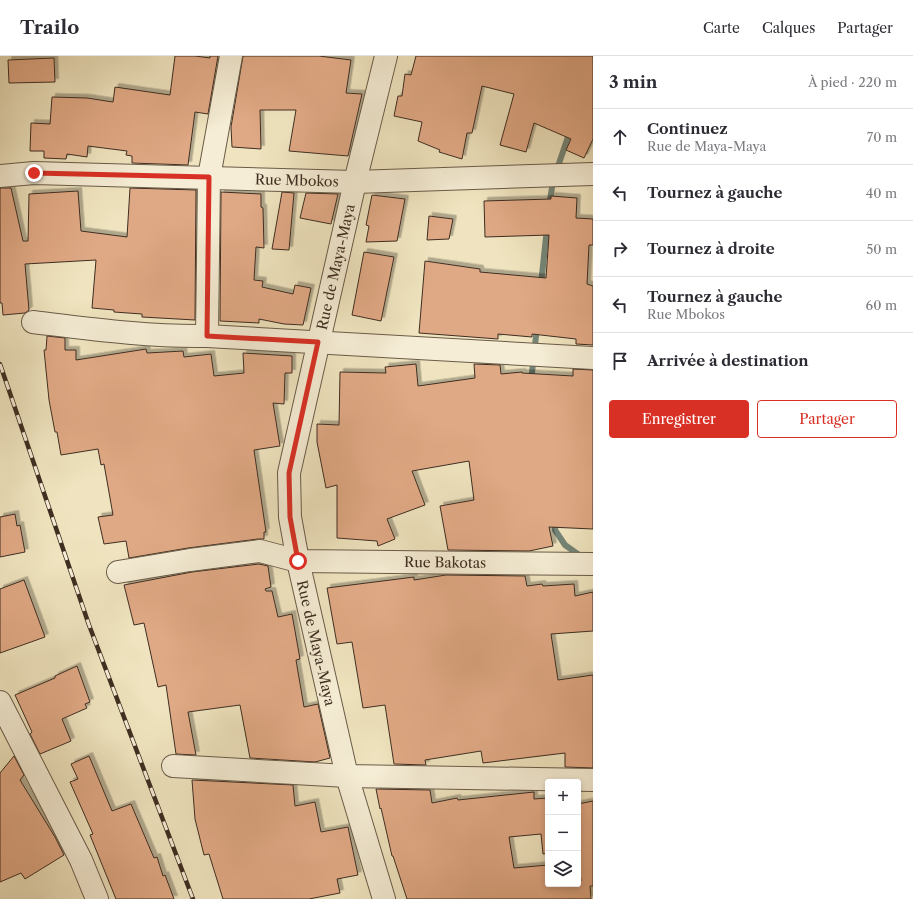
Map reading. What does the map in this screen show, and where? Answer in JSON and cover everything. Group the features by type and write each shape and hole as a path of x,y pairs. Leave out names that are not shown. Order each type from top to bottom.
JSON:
{"street":[{"path":"207,336 209,177 231,56"},
{"name":"Rue de Maya-Maya","path":"384,899 347,776 298,561 290,517 289,473 355,182 386,56"},
{"name":"Rue Mbokos","path":"0,176 34,173 355,182 593,174"},
{"path":"33,322 180,337 207,336 593,358"},
{"name":"Rue Bakotas","path":"118,572 190,560 260,551 298,561 593,564"},
{"path":"0,702 81,860 97,899"},
{"path":"173,766 347,776 593,780"}],"building":[{"path":"175,56 210,58 210,56 218,56 208,114 195,112 188,165 132,163 132,156 126,155 127,151 88,146 87,157 67,154 66,159 44,158 44,151 30,151 31,123 50,124 52,97 87,98 113,102 115,87 170,95"},
{"path":"243,56 319,56 351,60 346,93 362,94 348,156 289,151 296,110 260,110 261,149 232,147 231,127"},
{"path":"416,56 593,56 593,139 584,158 566,150 571,139 534,123 526,152 500,145 514,94 482,86 472,133 467,133 462,159 439,152 440,150 418,141 422,122 394,116 398,96 402,96 405,74 411,75"},
{"path":"54,58 55,82 9,83 8,60"},
{"path":"0,188 11,188 23,241 28,241 29,194 78,191 81,231 127,237 130,188 196,190 195,320 142,317 142,314 114,312 114,310 92,308 96,260 25,264 29,310 25,313 3,315 2,303 0,303"},
{"path":"221,192 261,194 261,207 263,208 264,248 256,247 254,280 263,281 262,287 293,294 295,285 311,288 303,325 284,324 259,319 259,323 220,321"},
{"path":"282,192 294,193 289,250 272,249"},
{"path":"306,193 338,194 331,224 300,218"},
{"path":"372,195 405,199 397,241 366,242 369,226 366,225"},
{"path":"551,196 577,198 576,218 593,219 593,245 589,245 587,284 593,286 593,345 576,344 576,339 532,334 532,337 498,334 498,339 419,333 425,261 480,269 480,272 546,278 549,235 485,237 484,201 551,199"},
{"path":"429,216 453,219 449,239 427,240"},
{"path":"364,252 394,257 381,321 352,315"},
{"path":"47,336 65,338 65,350 76,350 76,360 146,349 147,353 183,351 184,357 211,354 214,376 244,373 243,353 292,356 292,373 285,373 284,404 273,403 280,446 254,450 266,532 264,532 264,539 188,548 129,558 126,541 104,544 98,517 113,515 104,464 101,465 98,449 61,455 49,400 44,350 46,350"},
{"path":"416,364 418,386 475,378 474,364 500,365 501,374 522,372 573,376 573,369 593,370 593,529 549,527 553,546 529,551 448,550 440,506 474,500 469,461 412,471 425,505 387,519 395,539 378,546 377,541 337,538 337,485 326,488 317,442 317,424 339,425 340,372 386,373 385,367"},
{"path":"15,514 17,526 20,525 25,552 0,557 0,517"},
{"path":"259,564 268,566 271,587 265,589 266,591 272,591 278,617 292,614 300,659 296,660 304,707 318,704 330,758 315,762 250,758 240,705 188,712 196,755 176,754 166,685 158,687 144,623 134,625 124,585 192,572"},
{"path":"446,575 525,576 527,586 542,584 543,586 574,584 575,596 593,592 593,631 551,634 558,680 593,675 593,768 565,767 565,753 483,763 481,751 425,760 426,765 394,764 385,705 363,708 352,642 337,644 327,588 414,577 414,580"},
{"path":"24,580 45,637 0,653 0,589"},
{"path":"77,666 90,702 85,704 87,708 62,719 71,741 40,754 30,734 32,732 15,695 55,678 55,676"},
{"path":"14,756 24,775 20,780 55,837 64,855 25,879 21,873 0,882 0,773"},
{"path":"89,756 112,811 131,804 154,858 157,857 163,876 165,875 174,899 116,899 90,835 93,834 70,782 78,779 71,764"},
{"path":"192,780 293,785 295,806 315,802 321,832 348,827 358,875 337,879 340,893 309,899 223,899 209,854 204,855 195,819"},
{"path":"376,789 430,790 432,803 457,798 458,800 534,792 534,799 545,798 545,854 543,854 541,834 509,837 514,868 545,865 545,887 581,887 581,803 593,801 593,886 590,886 591,899 407,899 392,856 381,808 380,809"}],"waterway":[{"path":"549,207 553,181 570,131"},
{"path":"541,284 547,228"},
{"path":"531,382 537,327"},
{"path":"556,520 555,530 565,545 582,557"}],"railway":[{"path":"0,364 89,625 193,899"}],"route":[{"path":"34,173 209,177 207,336 318,342 295,440 289,473 290,517 298,561"}]}
